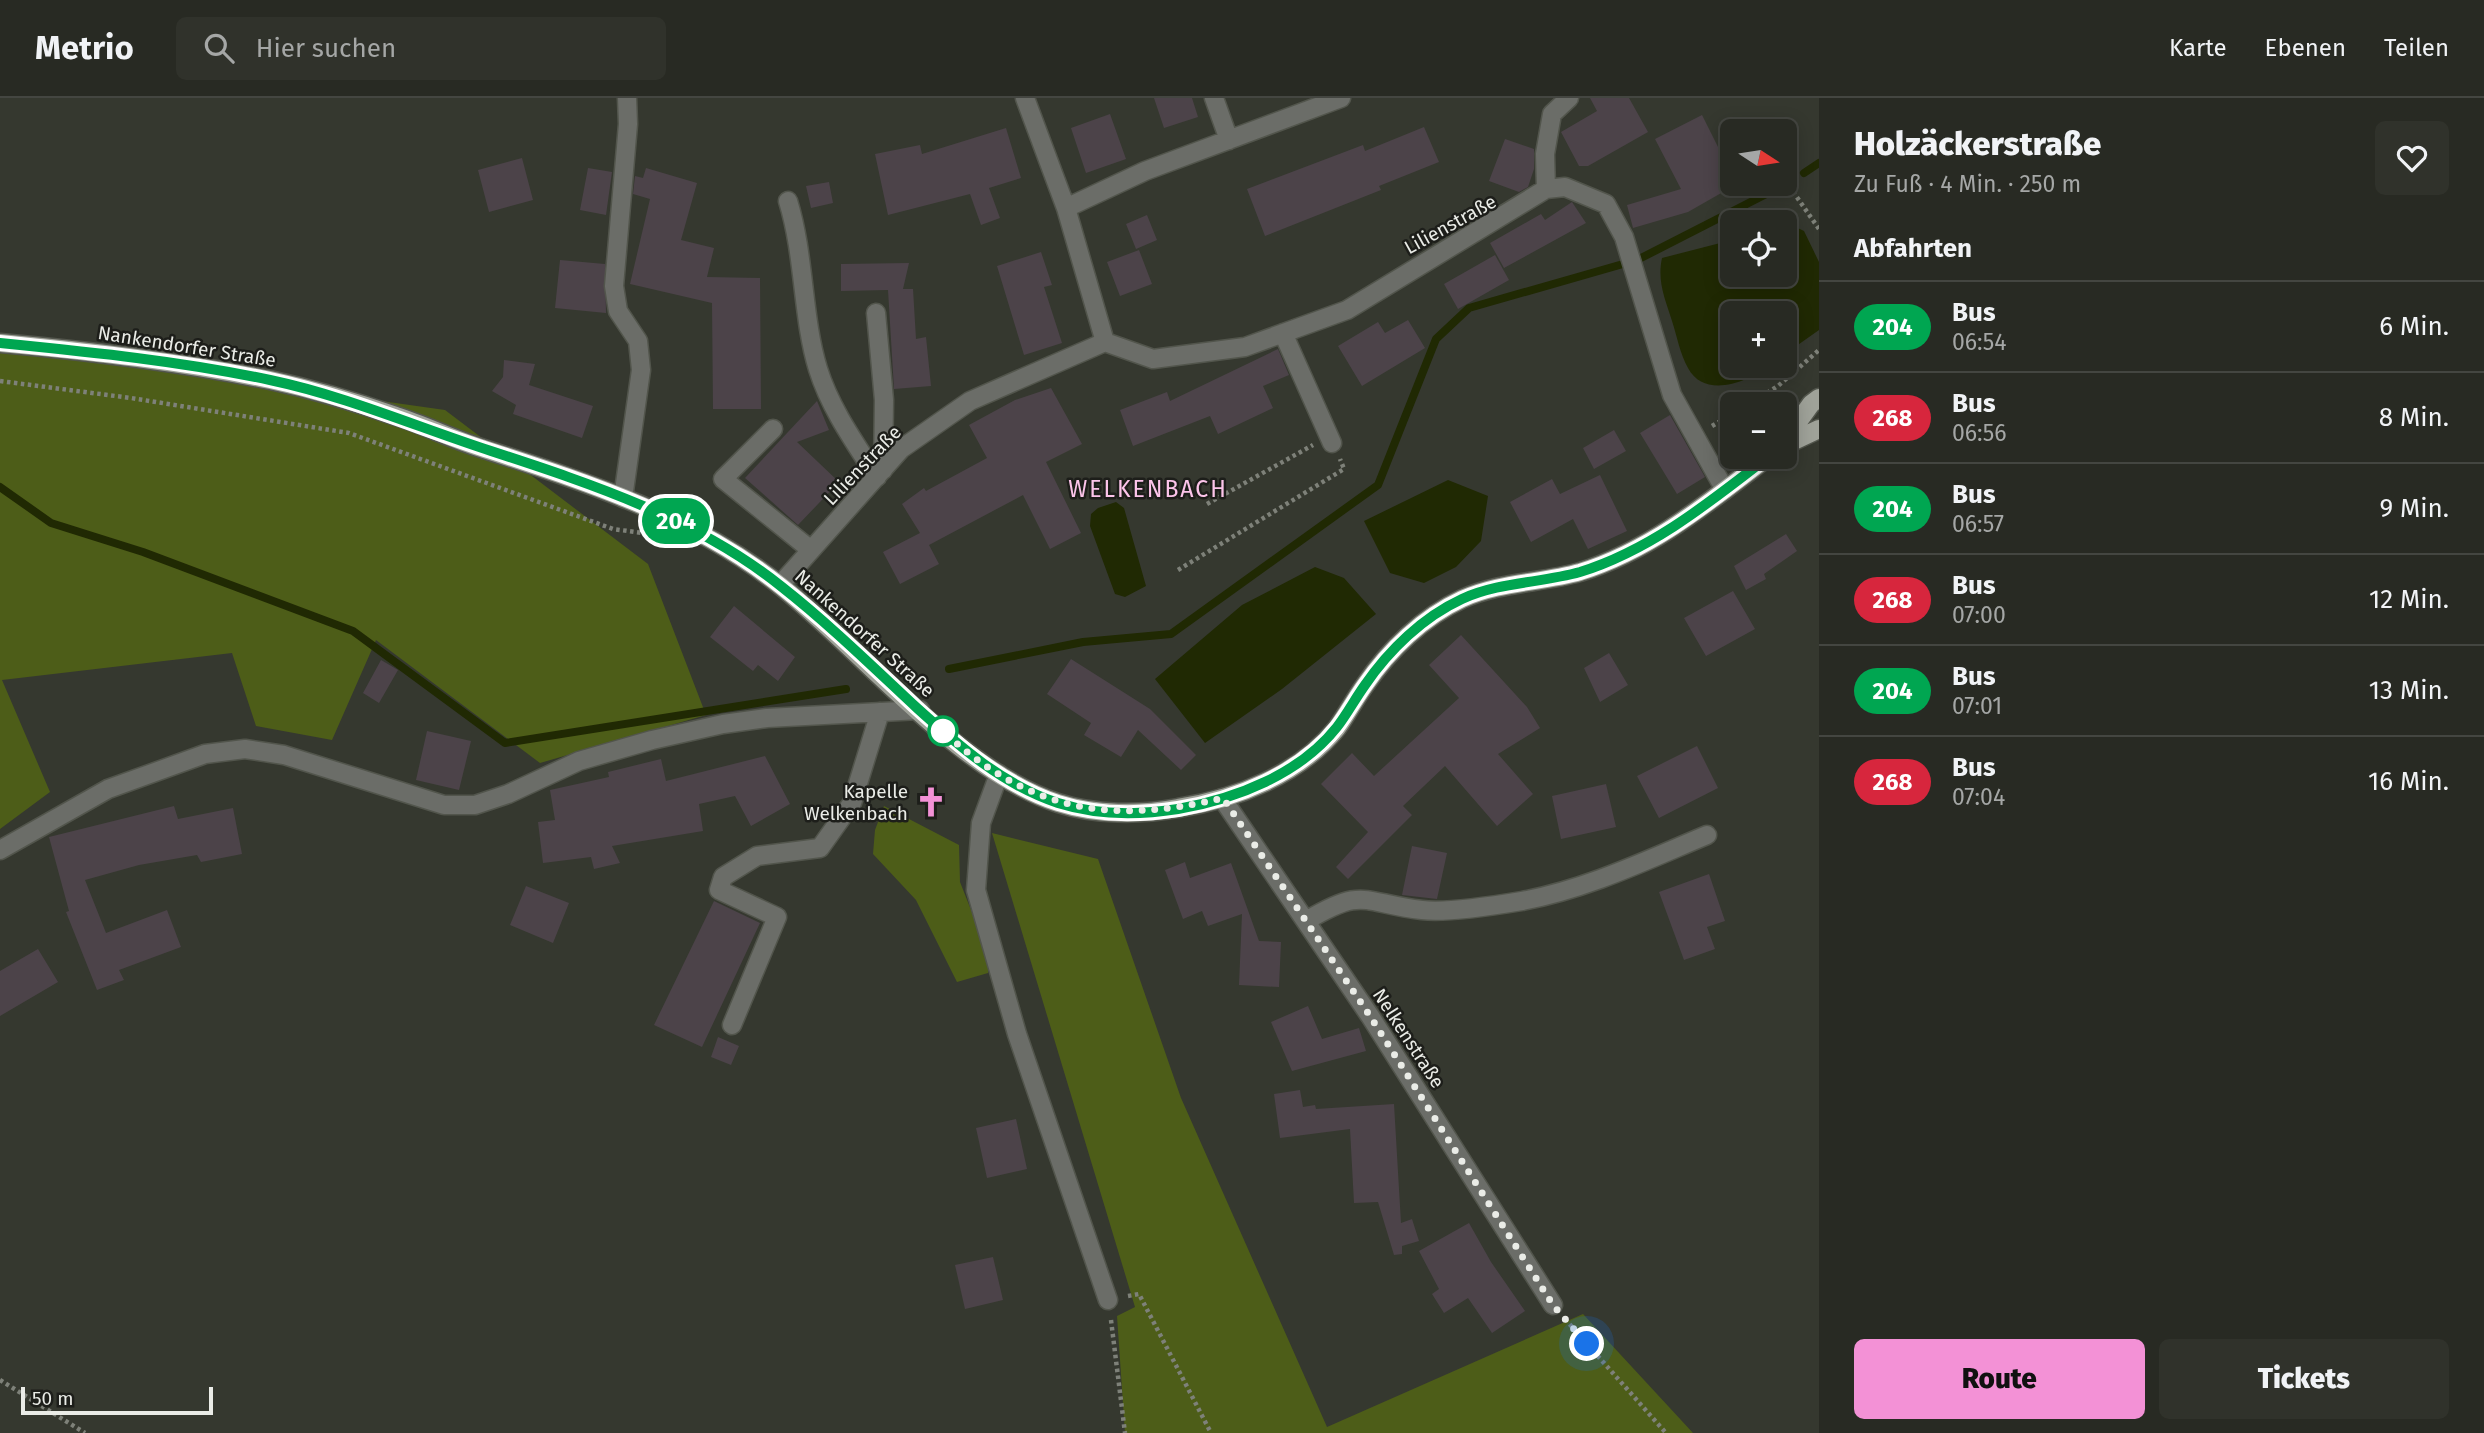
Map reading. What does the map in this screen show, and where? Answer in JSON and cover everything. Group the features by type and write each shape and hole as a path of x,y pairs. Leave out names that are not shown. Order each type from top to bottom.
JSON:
{"main road":[{"name":"Nankendorfer Straße","path":"0,343 109,353 272,381 395,415 668,517 716,543 780,585 952,741 999,774 1027,790 1062,804 1105,811 1178,808 1223,798 1284,772 1313,751 1336,729 1368,680 1423,622 1463,599 1502,587 1573,574 1618,558 1645,544 1752,469"},
{"path":"1797,425 1811,404 1819,398"},
{"path":"1797,438 1819,429"}],"street":[{"path":"623,498 641,370 638,341 618,311 614,286 628,124 627,98"},
{"path":"1025,98 1066,208 1105,342"},
{"path":"1214,98 1229,140"},
{"path":"1066,208 1145,171 1341,98"},
{"path":"1569,98 1552,114 1545,154 1546,189 1565,187 1606,204 1624,237 1672,395 1725,490"},
{"name":"Lilienstraße","path":"780,585 901,449 970,401 1105,342 1153,359 1245,346 1347,310 1546,189"},
{"path":"788,201 797,228 818,369 845,428 880,474"},
{"path":"876,313 884,400 880,474"},
{"path":"1283,333 1331,440"},
{"path":"773,429 723,479 811,550"},
{"path":"0,850 108,789 205,754 245,749 284,755 444,805 475,805 508,794 579,761 652,740 767,718 920,710"},
{"path":"732,1025 777,917 719,890 723,877 757,856 821,848 852,803 880,712"},
{"path":"999,774 981,823 976,890 1017,1034 1108,1300"},
{"name":"Nelkenstraße","path":"1223,798 1306,921 1553,1305"},
{"path":"1306,921 1339,902 1360,897 1424,911 1522,901 1590,884 1707,835"}],"path":[{"path":"1796,196 1819,229"},
{"path":"1768,392 1819,350"},
{"path":"0,381 131,398 349,433 613,529 652,534"},
{"path":"1178,570 1344,469 1331,440 1207,503"},
{"path":"1125,1433 1108,1300 1139,1294 1210,1433"},
{"path":"1553,1305 1666,1433"},
{"path":"0,1380 85,1433"}],"green space":[{"path":"0,347 445,410 648,564 706,715 540,763 376,640 332,740 256,726 232,653 2,680 50,792 0,829"},
{"path":"884,806 959,845 960,882 988,953 988,973 957,982 916,900 873,854 875,830"},
{"path":"992,833 1098,859 1181,1098 1327,1427 1583,1314 1693,1433 1125,1433 1117,1316 1135,1307"}],"shaded area":[{"path":"1797,228 1804,231 1819,262 1819,330 1797,346 1797,301 1720,301 1720,378 1748,378 1727,385 1705,383 1696,378 1688,368 1681,351 1662,290 1662,258 1720,243 1720,287 1797,287"},
{"path":"1448,480 1488,496 1481,541 1456,567 1424,583 1390,573 1364,521"},
{"path":"1116,502 1124,508 1146,586 1125,597 1115,594 1090,526 1091,514 1098,508"},
{"path":"1315,567 1344,578 1376,614 1282,689 1205,743 1155,679 1242,605"}],"building":[{"path":"1154,98 1192,98 1198,117 1164,128"},
{"path":"1590,98 1629,98 1648,132 1588,166 1579,166 1561,132 1597,111"},
{"path":"1110,114 1126,159 1086,173 1071,128"},
{"path":"1702,115 1720,151 1720,194 1688,212 1633,228 1627,205 1681,189 1655,139"},
{"path":"1424,127 1439,162 1379,186 1381,190 1265,236 1247,189 1363,145 1365,151"},
{"path":"1006,128 1021,178 989,188 1000,218 981,225 970,194 888,215 875,154 920,145 922,154"},
{"path":"1505,139 1534,149 1534,169 1528,187 1519,192 1489,181"},
{"path":"522,158 533,200 489,212 478,170"},
{"path":"588,168 612,172 606,215 580,210"},
{"path":"646,168 697,183 681,240 714,248 707,277 760,278 761,409 713,409 712,303 630,284 650,199 633,194 635,176 643,178"},
{"path":"829,182 833,203 811,208 806,186"},
{"path":"1572,202 1586,223 1504,268 1490,243 1541,214 1545,220"},
{"path":"1147,215 1157,240 1136,249 1126,224"},
{"path":"1139,250 1152,284 1120,296 1107,262"},
{"path":"1041,252 1052,285 1044,287 1062,343 1024,355 997,266"},
{"path":"1495,255 1509,280 1458,309 1444,284"},
{"path":"560,260 605,264 606,313 555,308"},
{"path":"909,263 903,289 913,289 916,339 926,337 931,386 894,389 888,290 841,291 841,264"},
{"path":"1408,320 1425,348 1362,386 1338,346 1378,322 1385,333"},
{"path":"1278,349 1289,375 1263,386 1273,408 1218,434 1210,416 1133,446 1120,410 1167,392 1170,401"},
{"path":"504,360 535,364 529,385 593,406 582,438 513,414 516,405 492,391 503,377"},
{"path":"1051,388 1082,444 1046,462 1081,533 1050,549 1023,495 929,545 939,564 900,584 883,552 920,533 902,504 924,488 926,491 987,458 969,425 1015,400"},
{"path":"817,401 829,430 797,442 839,482 798,525 745,478"},
{"path":"1670,415 1705,477 1677,494 1640,433"},
{"path":"1614,430 1626,451 1594,469 1583,448"},
{"path":"1600,475 1627,531 1588,549 1573,519 1531,542 1510,502 1552,479 1560,494"},
{"path":"1786,534 1797,551 1764,574 1766,579 1746,590 1734,566"},
{"path":"1733,591 1755,629 1706,656 1684,618"},
{"path":"734,606 795,657 778,681 758,665 753,671 710,637"},
{"path":"1461,635 1527,707 1540,728 1498,754 1533,794 1497,826 1445,766 1403,806 1412,815 1348,879 1336,867 1368,832 1321,784 1352,753 1374,776 1459,698 1429,665"},
{"path":"1609,653 1628,685 1600,702 1584,668"},
{"path":"1071,659 1150,709 1196,755 1181,770 1138,730 1121,757 1084,735 1091,723 1047,694"},
{"path":"381,660 398,670 379,703 363,693"},
{"path":"427,731 471,741 459,790 416,780"},
{"path":"1697,746 1718,788 1659,818 1637,776"},
{"path":"765,756 790,804 751,826 735,796 699,804 703,831 612,846 620,863 594,869 591,857 543,863 538,822 555,820 550,790 609,777 608,772 661,759 666,781"},
{"path":"1606,784 1616,827 1561,839 1552,796"},
{"path":"174,806 178,819 233,808 242,854 201,862 197,855 139,865 85,880 106,933 167,910 181,947 119,970 124,980 97,990 66,912 69,911 49,837"},
{"path":"1412,846 1447,853 1437,899 1402,895"},
{"path":"1185,862 1190,878 1231,863 1259,941 1281,942 1279,987 1239,985 1242,914 1208,926 1202,911 1183,919 1165,870"},
{"path":"1709,874 1725,921 1707,927 1715,949 1684,960 1659,892"},
{"path":"526,886 569,903 553,943 510,925"},
{"path":"714,901 760,923 702,1047 654,1025"},
{"path":"38,949 58,982 0,1016 0,971"},
{"path":"1308,1006 1322,1039 1359,1028 1366,1051 1292,1071 1271,1022"},
{"path":"718,1037 739,1046 731,1065 711,1057"},
{"path":"1300,1090 1303,1107 1315,1105 1316,1109 1394,1104 1401,1223 1412,1219 1419,1241 1402,1246 1402,1254 1394,1255 1378,1202 1354,1203 1350,1129 1280,1138 1274,1094"},
{"path":"1016,1119 1027,1169 987,1178 976,1128"},
{"path":"1469,1223 1491,1262 1525,1311 1492,1333 1468,1298 1444,1313 1432,1294 1439,1289 1419,1251"},
{"path":"993,1257 1003,1300 965,1309 955,1265"}],"waterway":[{"path":"1804,173 1819,163"},
{"path":"1639,259 1762,196"},
{"path":"949,669 1083,642 1171,634 1378,485 1436,339 1469,308 1623,264"},
{"path":"0,487 51,523 143,552 353,631 505,743 846,689"}],"bus line":[{"name":"204","path":"0,343 109,353 272,381 395,415 465,443 573,478 668,517 716,543 780,585 952,741 999,774 1027,790 1062,804 1105,811 1139,813 1178,808 1253,788 1284,772 1313,751 1336,729 1368,680 1423,622 1463,599 1502,587 1573,574 1618,558 1699,509 1752,469"}],"place":[{"name":"Kapelle Welkenbach","path":"931,802"}],"district":[{"name":"WELKENBACH","path":"1148,489"}],"route":[{"path":"943,731 936,725 952,741 999,774 1027,790 1062,804 1139,813 1223,798 1370,1016 1553,1305 1587,1344"}]}
